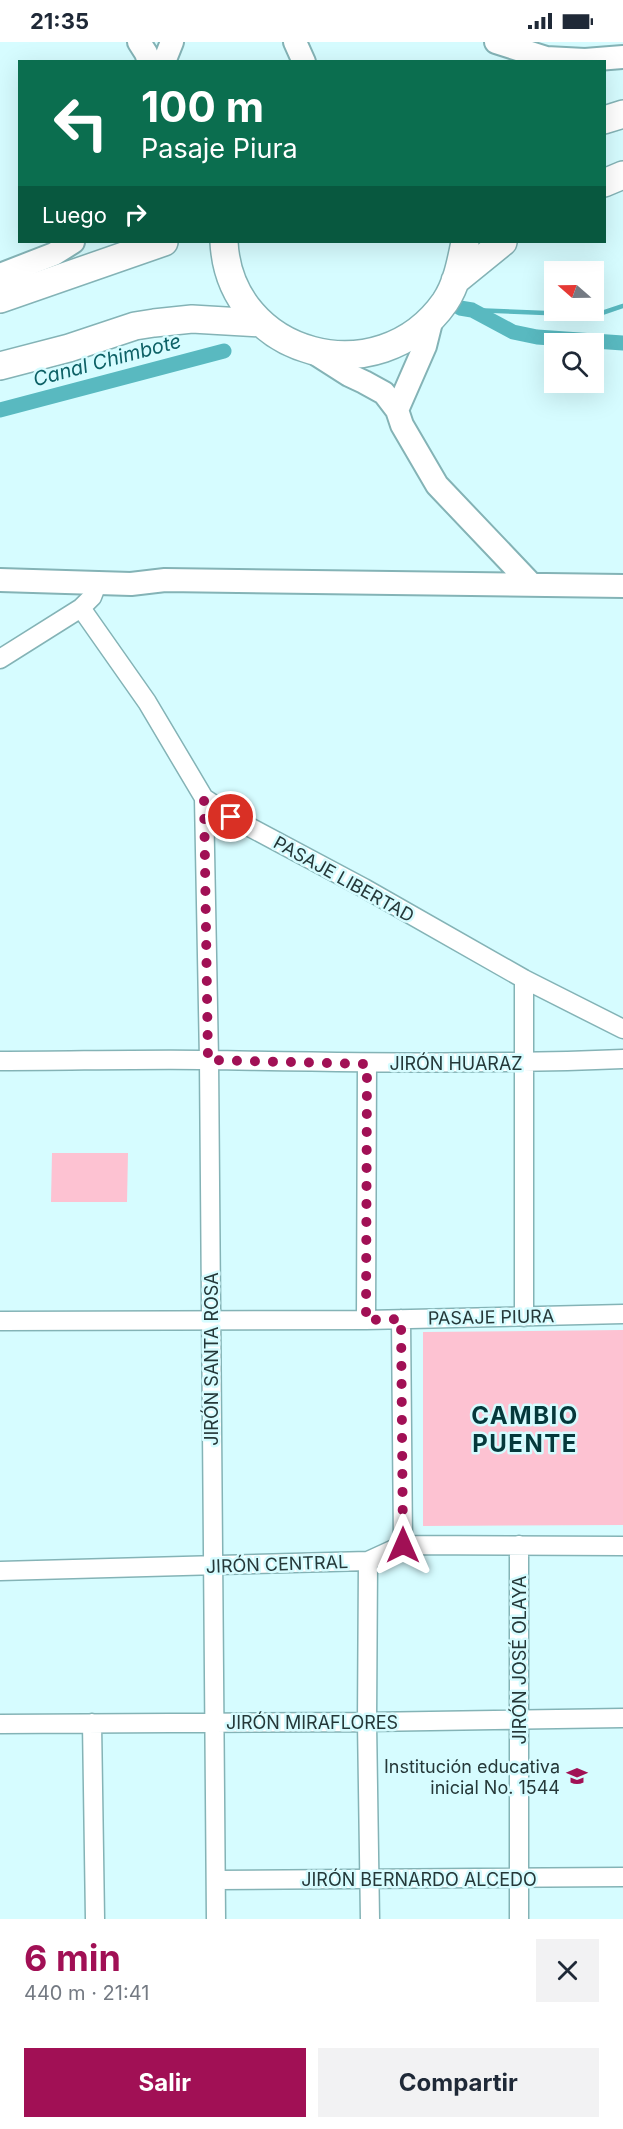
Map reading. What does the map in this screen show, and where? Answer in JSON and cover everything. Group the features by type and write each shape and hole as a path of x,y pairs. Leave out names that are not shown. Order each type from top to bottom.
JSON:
{"highway":[{"path":"606,119 623,114"},
{"path":"606,182 623,175"},
{"path":"0,298 161,243"},
{"path":"224,243 225,259 238,294 261,324 285,341 313,352 345,356 377,351 406,338 432,318 445,301 455,281 465,243"},
{"path":"455,281 502,243"},
{"path":"0,366 154,322 192,319 261,324"}],"main road":[{"path":"139,42 148,60"},
{"path":"165,60 172,42"},
{"path":"292,60 293,42"},
{"path":"293,42 303,60"},
{"path":"496,42 546,58 585,60 623,57"},
{"path":"0,275 54,254 71,243"},
{"path":"398,410 425,346 432,318"},
{"path":"313,352 349,375 384,393 398,410 402,425 437,485 532,585"},
{"path":"0,579 131,585 165,580 623,586"}],"street":[{"path":"0,659 81,608 92,597 97,584"},
{"name":"PASAJE LIBERTAD","path":"81,608 147,702 204,798 242,823 364,888 524,980 623,1029"},
{"name":"JIRÓN SANTA ROSA","path":"204,798 216,1919"},
{"path":"524,980 524,1317"},
{"name":"JIRÓN HUARAZ","path":"0,1061 208,1060 367,1064 523,1063 623,1059"},
{"path":"366,1320 367,1064"},
{"name":"PASAJE PIURA","path":"0,1321 211,1322 623,1314"},
{"path":"401,1319 403,1545"},
{"name":"JIRÓN CENTRAL","path":"0,1571 368,1561 403,1545 623,1546"},
{"name":"JIRÓN JOSÉ OLAYA","path":"519,1545 519,1919"},
{"path":"368,1561 367,1722 370,1919"},
{"name":"JIRÓN MIRAFLORES","path":"0,1724 623,1719"},
{"path":"92,1723 95,1919"},
{"name":"JIRÓN BERNARDO ALCEDO","path":"216,1880 623,1877"}],"shaded area":[{"path":"52,1153 128,1153 127,1202 51,1202"},
{"path":"623,1330 623,1525 423,1526 423,1332"}],"waterway":[{"path":"472,310 596,315 623,306"},
{"name":"Canal Chimbote","path":"460,308 472,310 513,332 537,337 623,343"},
{"name":"Canal Chimbote","path":"0,410 224,351"}],"place":[{"name":"Institución educativa inicial No. 1544","path":"577,1776"}],"district":[{"name":"CAMBIO PUENTE","path":"525,1429"}],"route":[{"path":"231,817 204,798 208,1060 367,1064 366,1320 401,1319 403,1545"}]}
